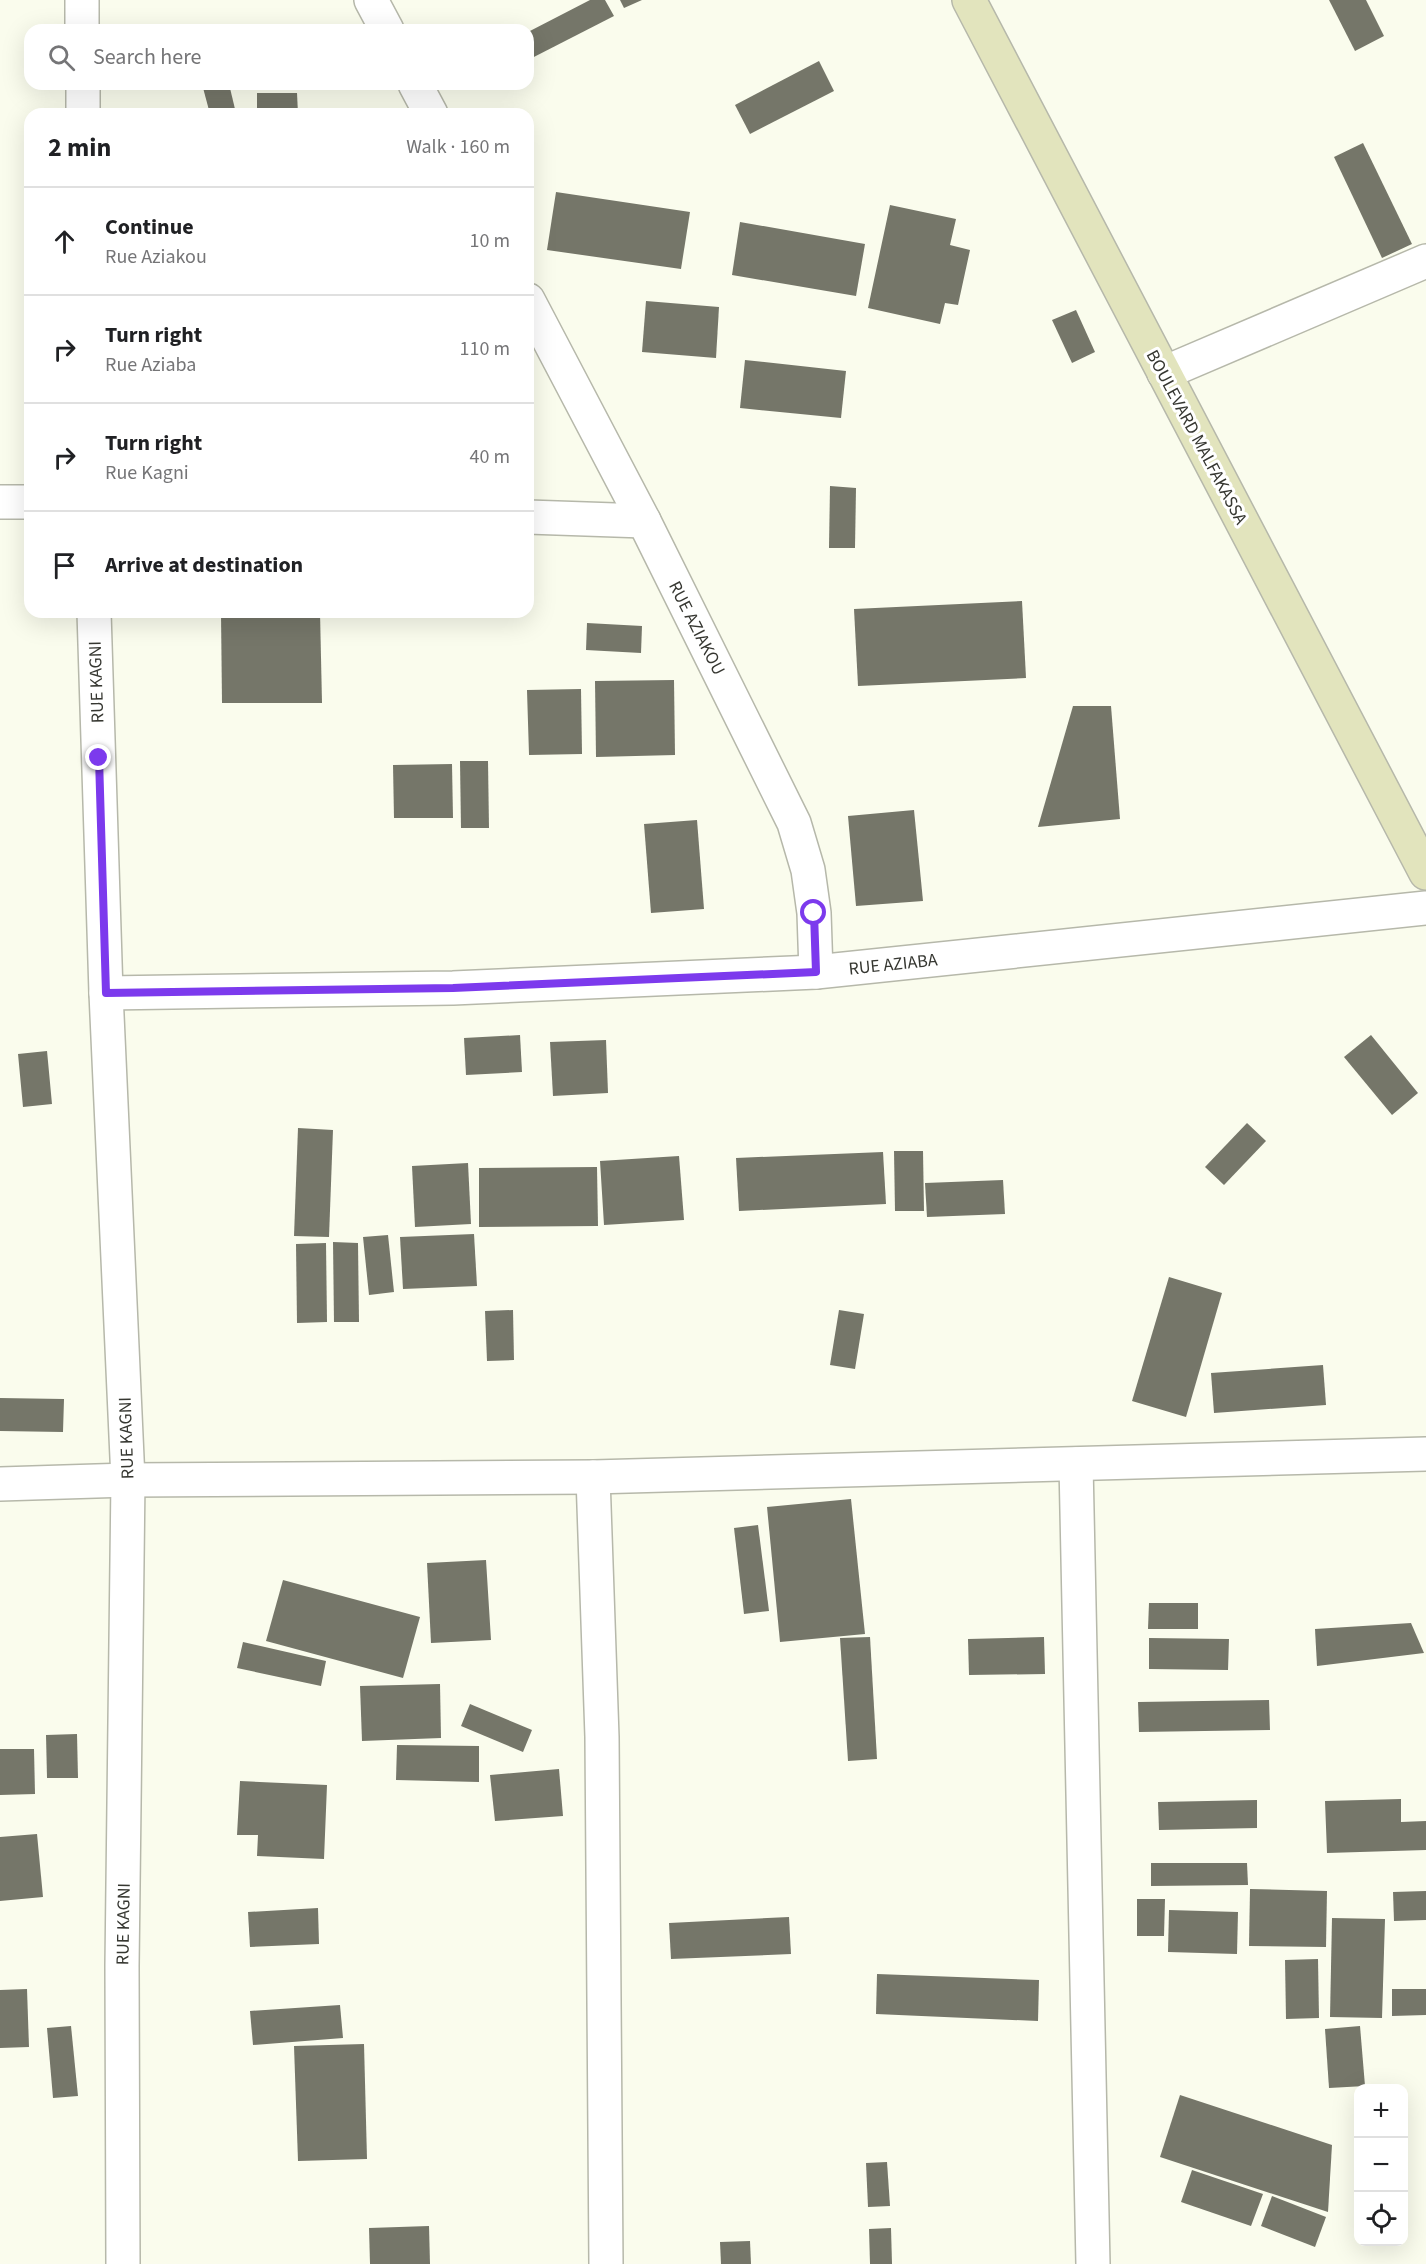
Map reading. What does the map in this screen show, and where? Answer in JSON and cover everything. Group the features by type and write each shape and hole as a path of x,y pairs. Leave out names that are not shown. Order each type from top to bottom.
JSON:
{"street":[{"path":"82,0 82,24"},
{"path":"371,0 384,24"},
{"name":"BOULEVARD MALFAKASSA","path":"969,0 1426,873"},
{"path":"83,90 83,108"},
{"path":"418,90 428,108"},
{"path":"1164,373 1426,261"},
{"name":"RUE AZIAKOU","path":"534,311 644,521 794,823 808,870 814,913 816,972"},
{"path":"0,502 24,502"},
{"path":"534,517 644,521"},
{"name":"RUE KAGNI","path":"94,618 106,993 128,1480 122,1966 123,2264"},
{"name":"RUE AZIABA","path":"106,993 453,988 816,972 1426,908"},
{"path":"0,1484 128,1480 593,1477 1426,1454"},
{"path":"1076,1464 1093,2264"},
{"path":"593,1477 602,1737 606,2264"}],"building":[{"path":"590,0 605,0 614,16 534,57 534,29"},
{"path":"620,0 642,0 624,8"},
{"path":"1329,0 1366,0 1384,36 1355,51"},
{"path":"819,61 834,91 750,134 735,105"},
{"path":"204,90 230,90 235,108 208,108"},
{"path":"257,93 297,93 298,108 257,108"},
{"path":"1363,143 1412,244 1382,258 1334,157"},
{"path":"556,192 690,212 681,269 547,250"},
{"path":"890,205 956,219 950,245 970,250 958,305 945,303 940,324 868,308"},
{"path":"740,222 865,244 856,296 732,275"},
{"path":"646,301 719,307 716,358 642,352"},
{"path":"1076,310 1095,352 1072,363 1052,320"},
{"path":"745,360 846,371 841,418 740,408"},
{"path":"830,486 856,488 855,548 829,548"},
{"path":"1022,601 1026,678 858,686 854,609"},
{"path":"221,618 320,618 322,703 222,703"},
{"path":"587,623 642,626 641,653 586,650"},
{"path":"674,680 675,755 596,757 595,681"},
{"path":"581,689 582,754 529,755 527,690"},
{"path":"1073,706 1111,706 1120,819 1038,827"},
{"path":"460,761 488,761 489,828 461,828"},
{"path":"452,764 453,818 394,818 393,765"},
{"path":"914,810 923,901 856,906 848,816"},
{"path":"697,820 704,909 651,913 644,824"},
{"path":"520,1035 522,1072 466,1075 464,1038"},
{"path":"1371,1035 1418,1093 1392,1115 1344,1057"},
{"path":"606,1040 608,1093 553,1096 550,1042"},
{"path":"47,1051 52,1104 23,1107 18,1054"},
{"path":"1247,1123 1266,1141 1224,1185 1205,1167"},
{"path":"298,1128 333,1130 329,1237 294,1236"},
{"path":"894,1151 923,1151 924,1211 895,1211"},
{"path":"883,1152 886,1204 739,1211 736,1158"},
{"path":"679,1156 684,1220 604,1225 600,1161"},
{"path":"468,1163 471,1224 415,1227 412,1166"},
{"path":"597,1167 598,1226 479,1227 479,1168"},
{"path":"1003,1180 1005,1214 927,1217 925,1183"},
{"path":"474,1234 477,1286 403,1289 400,1237"},
{"path":"388,1235 394,1292 369,1295 363,1237"},
{"path":"333,1242 358,1243 359,1322 334,1322"},
{"path":"326,1243 327,1322 297,1323 296,1244"},
{"path":"1169,1277 1222,1293 1186,1417 1132,1401"},
{"path":"513,1310 514,1360 487,1361 485,1311"},
{"path":"839,1310 864,1314 855,1369 830,1365"},
{"path":"1323,1365 1326,1405 1214,1413 1211,1373"},
{"path":"0,1398 64,1399 63,1432 0,1431"},
{"path":"851,1499 865,1634 780,1642 767,1507"},
{"path":"758,1525 769,1611 744,1614 734,1528"},
{"path":"486,1560 491,1640 431,1643 427,1563"},
{"path":"283,1580 420,1617 403,1678 266,1641"},
{"path":"1149,1603 1198,1603 1198,1629 1148,1629"},
{"path":"1411,1623 1424,1653 1317,1666 1315,1629"},
{"path":"870,1637 877,1759 848,1761 840,1638"},
{"path":"1044,1637 1045,1674 969,1675 968,1639"},
{"path":"1149,1638 1229,1639 1228,1670 1149,1669"},
{"path":"243,1642 326,1661 321,1686 237,1668"},
{"path":"440,1684 441,1738 362,1741 360,1686"},
{"path":"1269,1700 1270,1730 1139,1732 1138,1702"},
{"path":"470,1704 532,1730 523,1752 461,1726"},
{"path":"77,1734 78,1778 47,1778 46,1735"},
{"path":"397,1745 479,1746 479,1782 396,1780"},
{"path":"0,1749 34,1749 35,1794 0,1795"},
{"path":"559,1769 563,1816 495,1821 490,1775"},
{"path":"240,1781 327,1785 324,1859 257,1856 258,1835 237,1835"},
{"path":"1401,1799 1401,1822 1426,1821 1426,1850 1327,1853 1325,1801"},
{"path":"1257,1800 1257,1828 1159,1830 1158,1802"},
{"path":"37,1834 43,1897 0,1901 0,1837"},
{"path":"1151,1863 1247,1863 1248,1885 1151,1886"},
{"path":"1250,1889 1327,1891 1326,1947 1249,1946"},
{"path":"1426,1891 1426,1920 1394,1921 1393,1892"},
{"path":"1137,1899 1165,1899 1164,1936 1137,1936"},
{"path":"318,1908 319,1944 250,1947 248,1912"},
{"path":"1169,1910 1238,1912 1237,1954 1168,1952"},
{"path":"789,1917 791,1954 671,1959 669,1923"},
{"path":"1332,1918 1385,1919 1382,2018 1330,2017"},
{"path":"1318,1959 1319,2018 1286,2019 1285,1960"},
{"path":"877,1974 1039,1980 1038,2021 876,2014"},
{"path":"27,1989 29,2047 0,2048 0,1990"},
{"path":"1392,1989 1426,1989 1426,2015 1392,2016"},
{"path":"340,2005 343,2038 253,2045 250,2011"},
{"path":"71,2026 78,2096 53,2098 47,2028"},
{"path":"1360,2026 1365,2084 1329,2088 1325,2029"},
{"path":"364,2044 367,2159 298,2161 294,2046"},
{"path":"1180,2095 1332,2145 1328,2212 1160,2157"},
{"path":"887,2162 890,2206 868,2207 866,2163"},
{"path":"1192,2170 1263,2194 1251,2226 1181,2202"},
{"path":"1272,2196 1326,2217 1315,2247 1261,2226"},
{"path":"429,2226 430,2264 370,2264 369,2228"},
{"path":"891,2228 892,2264 870,2264 869,2229"},
{"path":"750,2241 751,2264 721,2264 720,2242"}],"route":[{"path":"99,758 106,993 453,988 816,972 814,913"}]}
